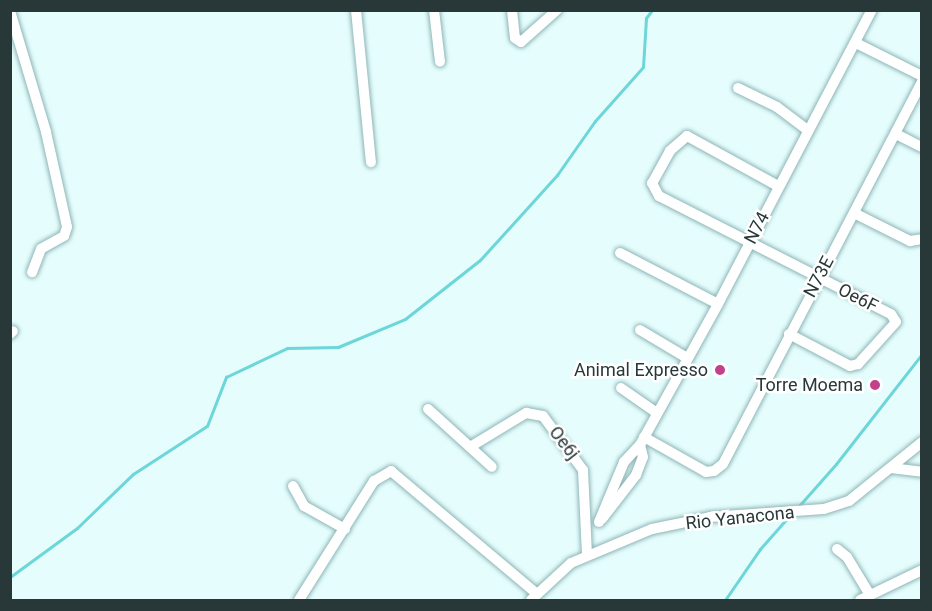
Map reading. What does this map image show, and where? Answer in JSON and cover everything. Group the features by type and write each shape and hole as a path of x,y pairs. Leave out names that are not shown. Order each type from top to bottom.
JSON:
{"street":[{"path":"356,10 370,162"},
{"path":"434,10 440,62"},
{"path":"512,10 515,38 518,42 525,41 557,10"},
{"name":"N74","path":"642,441 750,244 778,186 872,10"},
{"path":"10,11 46,132 67,227 64,236 41,249 32,272"},
{"path":"856,43 921,76"},
{"name":"N73E","path":"642,441 706,472 714,471 723,464 818,278 896,134 921,81"},
{"path":"738,88 777,107 808,130"},
{"path":"896,134 921,147"},
{"name":"Oe6F","path":"778,186 687,136 670,151 652,183 659,196 895,319 894,325 854,365 789,334"},
{"path":"854,213 910,241 921,238"},
{"path":"620,252 718,303"},
{"path":"640,330 687,358"},
{"path":"621,388 657,413"},
{"path":"428,409 492,467"},
{"name":"Oe6j","path":"470,447 526,413 543,416 583,470 587,554"},
{"path":"599,522 624,462 642,441"},
{"path":"587,534 636,475 643,457 642,441"},
{"name":"Rio Yanacona","path":"534,597 556,574 587,554 652,530 730,516 812,510 857,496 921,442"},
{"path":"891,468 921,472"},
{"path":"299,600 378,476 391,471 399,474 534,597"},
{"path":"293,486 304,506 345,529"},
{"path":"837,549 847,557 865,597 921,570"}],"waterway":[{"path":"10,577 77,528 133,474 207,426 226,377 287,348 338,347 405,319 480,260 557,175 595,121 643,67 646,18 652,10"},
{"path":"798,507 836,464 922,354"},
{"path":"725,600 760,549 791,514"}],"place":[{"name":"Animal Expresso","path":"720,370"},
{"name":"Torre Moema","path":"875,385"}]}
